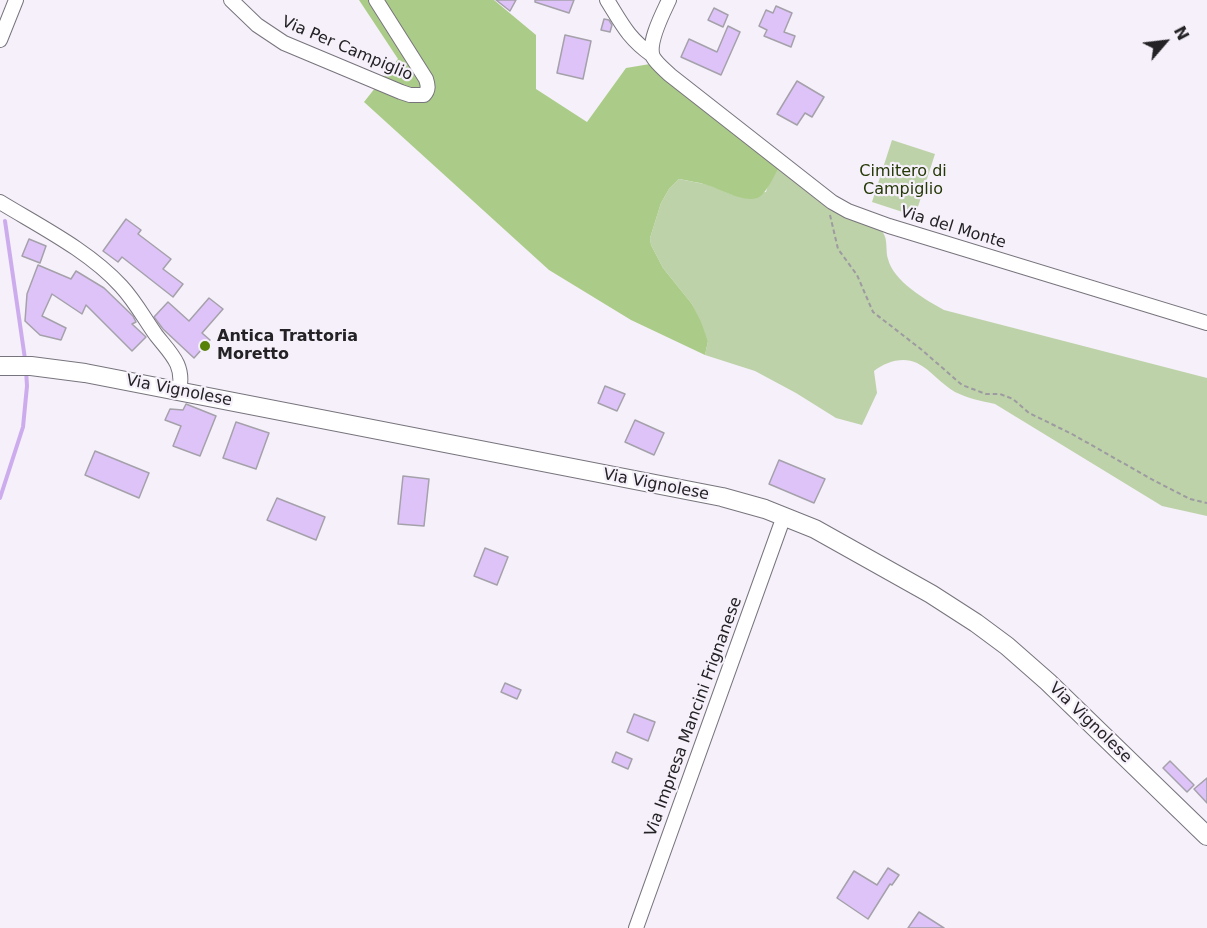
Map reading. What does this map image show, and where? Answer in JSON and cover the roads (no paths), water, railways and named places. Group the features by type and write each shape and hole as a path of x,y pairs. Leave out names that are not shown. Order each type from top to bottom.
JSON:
{"main road":[{"name":"Via Vignolese","path":"16,366 84,373 722,497 784,516 815,529 931,594 992,635 1048,682 1207,836"}],"street":[{"path":"0,40 16,0"},
{"name":"Via Per Campiglio","path":"231,0 257,25 284,43 401,92 410,95 424,95 428,85 426,79 376,0"},
{"name":"Via del Monte","path":"607,0 630,36 670,75 832,202 848,212 1207,324"},
{"path":"652,55 657,24 669,0"},
{"path":"0,202 68,243 120,284 175,358 182,380 179,391"},
{"name":"Via Impresa Mancini Frignanese","path":"636,928 784,516"}],"waterway":[{"path":"5,221 25,359"},
{"path":"0,498 23,427 27,386 26,370"}],"place":[{"name":"Antica Trattoria Moretto","path":"205,346"}],"park label":[{"name":"Cimitero di Campiglio","path":"903,181"}]}
